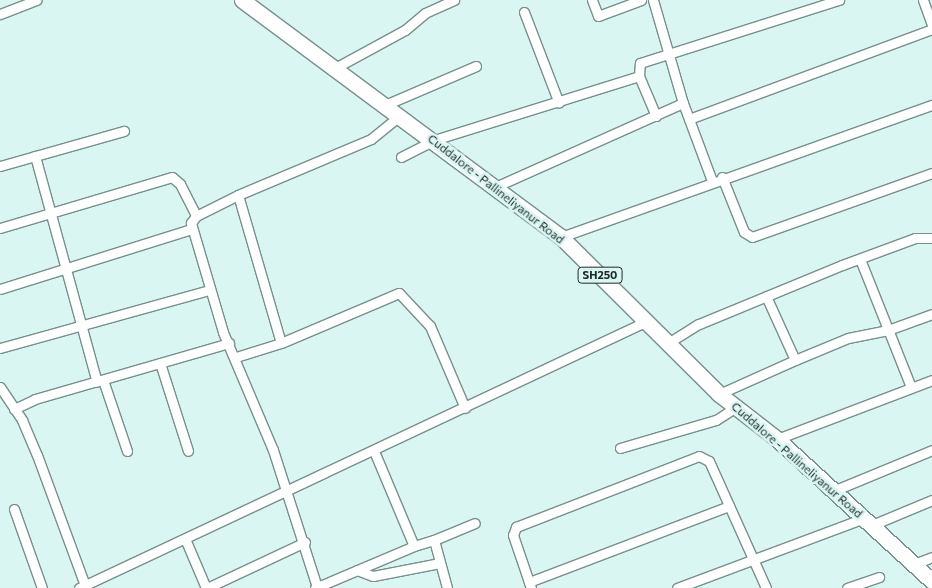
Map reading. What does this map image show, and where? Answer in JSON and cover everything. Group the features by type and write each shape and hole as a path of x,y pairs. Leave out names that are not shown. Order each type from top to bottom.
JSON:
{"main road":[{"name":"Cuddalore - Pallineliyanur Road","path":"249,2 562,237 719,394 777,440 932,581"}],"street":[{"path":"0,14 36,0"},
{"path":"429,0 432,9"},
{"path":"335,68 405,30 432,9 454,0"},
{"path":"592,0 598,16 641,0"},
{"path":"653,0 683,103 712,181"},
{"path":"656,116 638,76 640,63 839,0"},
{"path":"689,119 932,27 924,0"},
{"path":"524,12 559,103"},
{"path":"385,105 476,66"},
{"path":"401,156 434,140 559,103 638,76"},
{"path":"495,187 683,103"},
{"path":"562,237 722,177 932,105"},
{"path":"196,216 238,195 371,139 399,116"},
{"path":"0,166 124,131"},
{"path":"35,156 80,325 127,452"},
{"path":"722,177 744,232 752,237 932,173"},
{"path":"0,228 172,178 180,184 196,216 192,229 209,290 305,542 316,588 414,546 475,523"},
{"path":"238,195 281,343"},
{"path":"0,288 192,229"},
{"path":"668,342 699,324 860,258 915,238 932,238"},
{"path":"860,258 911,387"},
{"path":"0,348 209,290"},
{"path":"236,357 281,343 399,293 430,326 465,408"},
{"path":"766,296 796,360"},
{"path":"719,394 848,338 888,330 932,314"},
{"path":"0,387 14,409 44,472 83,587 186,541 647,321"},
{"path":"14,409 100,381 229,343"},
{"path":"160,363 188,451"},
{"path":"777,440 932,380"},
{"path":"620,448 716,420 736,407"},
{"path":"833,491 932,450"},
{"path":"374,451 414,546"},
{"path":"729,506 530,585 513,535 516,528 594,498 614,486 705,456 729,506 766,588"},
{"path":"677,588 753,560 932,500"},
{"path":"14,509 42,588"},
{"path":"434,540 447,588"},
{"path":"186,541 207,587 305,542"},
{"path":"914,564 932,557"},
{"path":"357,570 373,576 440,563"},
{"path":"848,588 879,577"}]}
